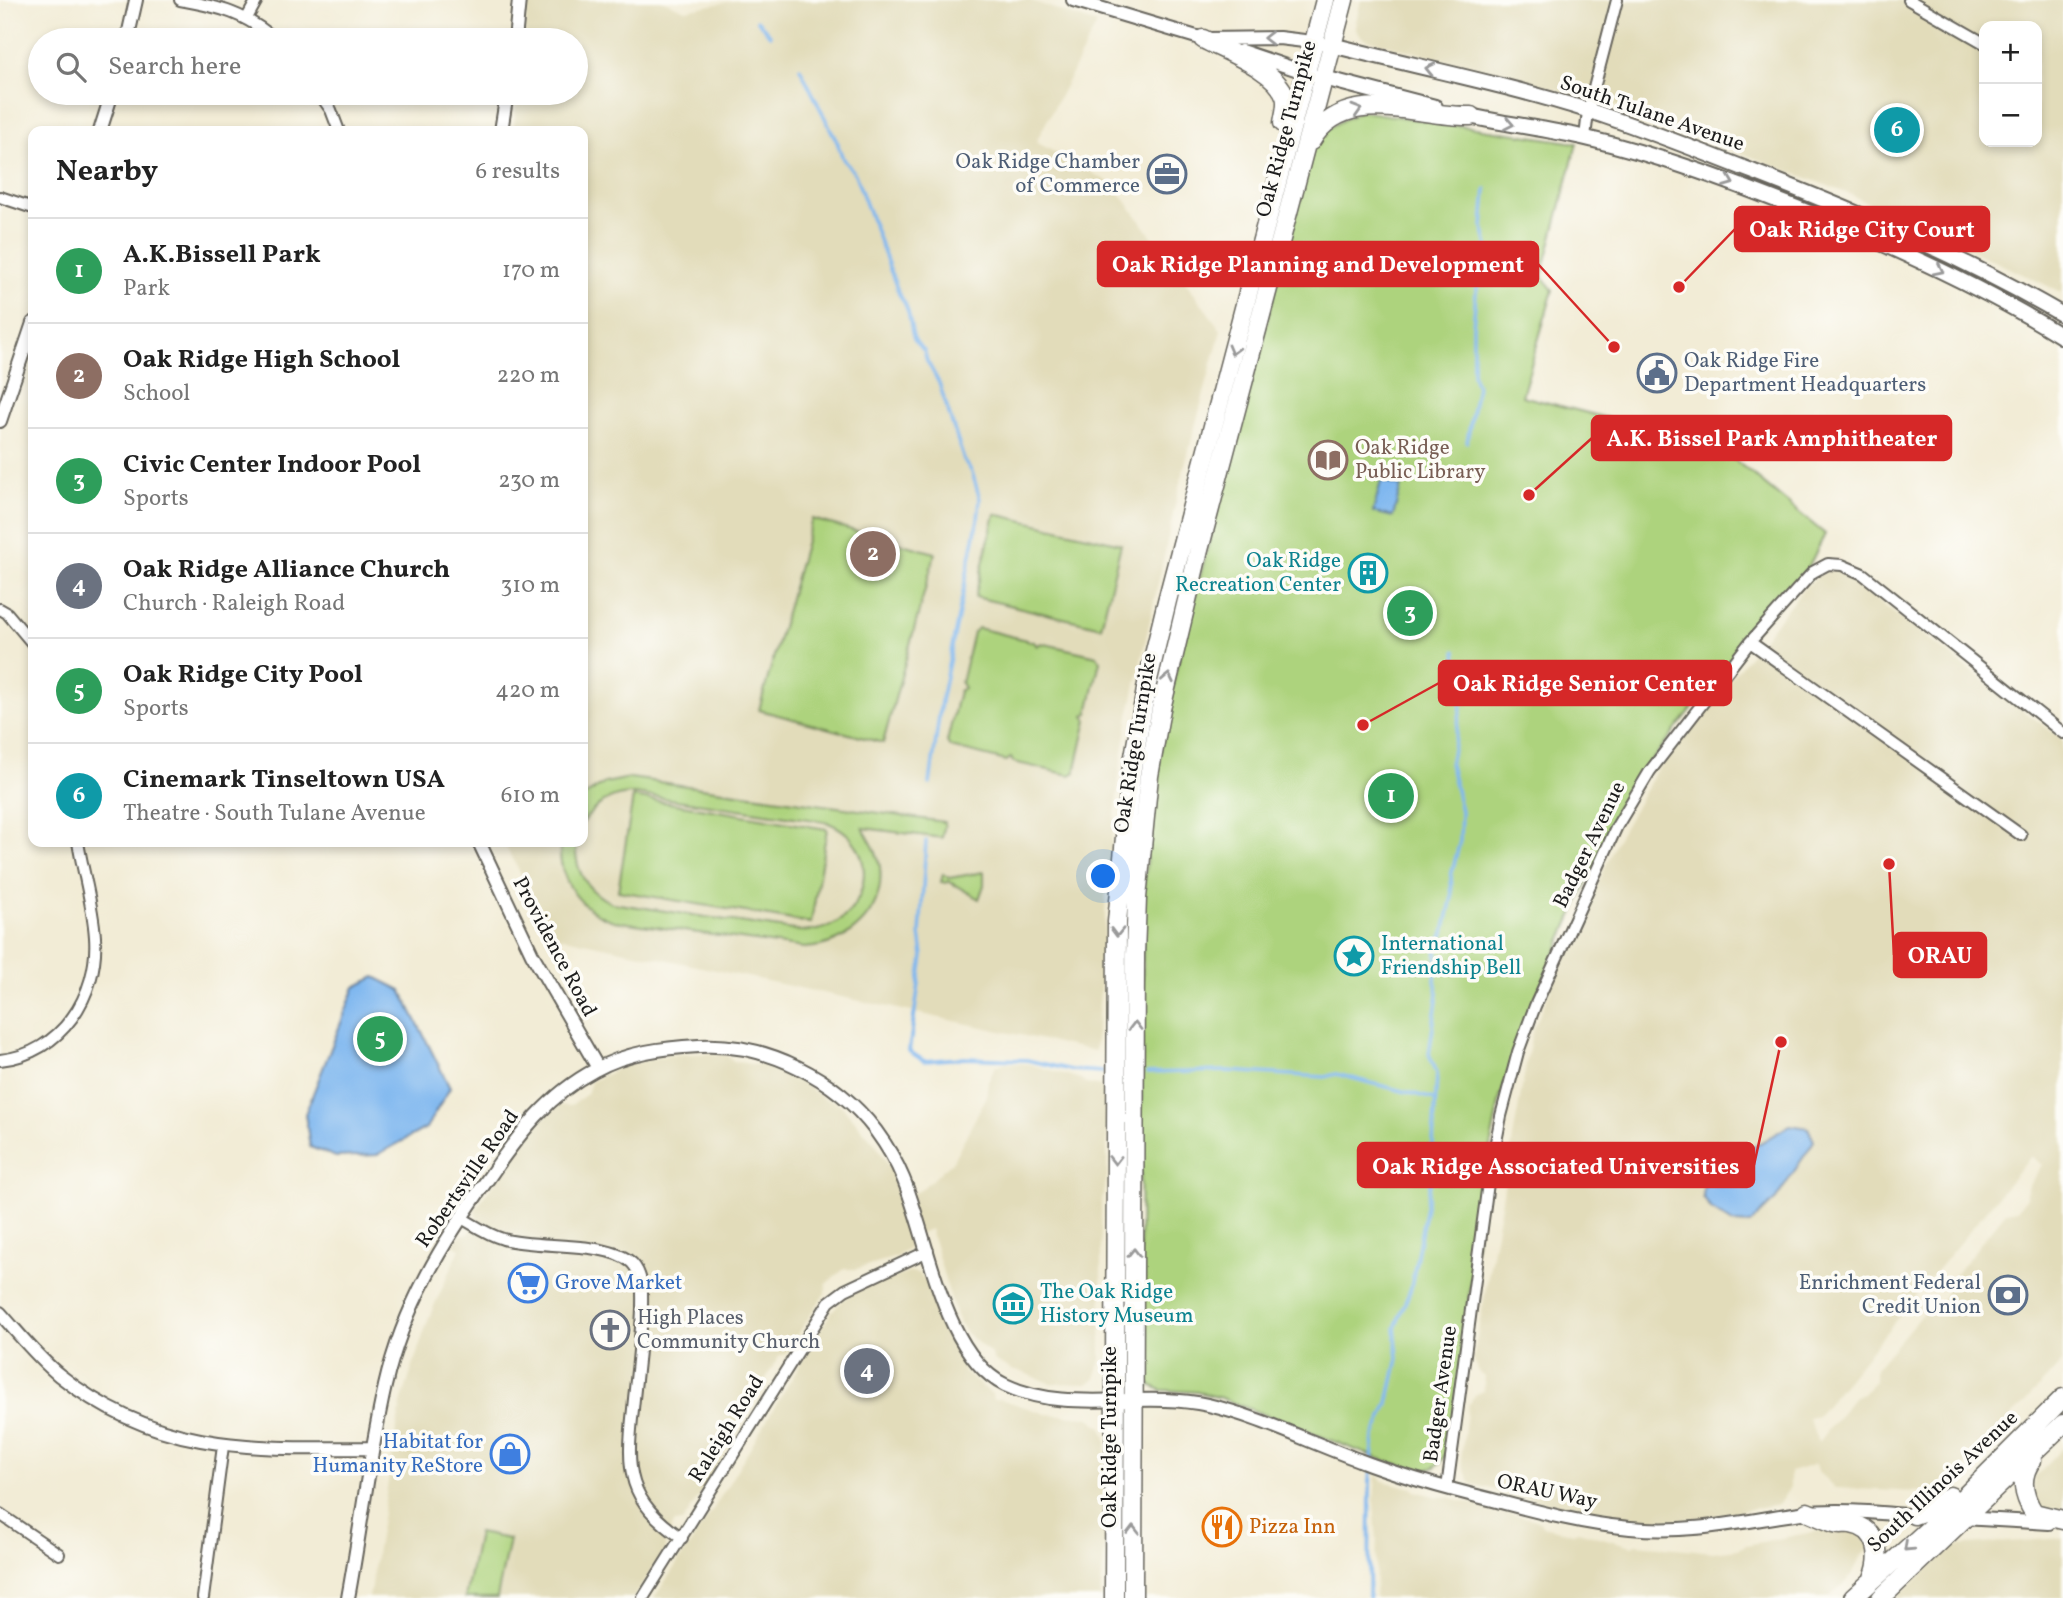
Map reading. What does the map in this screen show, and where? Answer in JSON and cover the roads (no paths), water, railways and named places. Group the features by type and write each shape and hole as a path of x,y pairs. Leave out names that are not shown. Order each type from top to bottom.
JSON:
{"highway":[{"name":"Oak Ridge Turnpike","path":"1114,1598 1117,922 1127,811 1147,684 1167,601 1325,0"},
{"name":"Oak Ridge Turnpike","path":"1133,1598 1135,955 1137,898 1149,776 1175,647 1344,0"},
{"path":"1203,39 1261,69 1286,97 1281,130 1247,261 1245,305"},
{"path":"1305,150 1324,125 1340,115 1369,106 1400,107 1451,117 1471,116"},
{"path":"1914,1516 1949,1498 2063,1392"},
{"name":"South Illinois Avenue","path":"1853,1598 1965,1496 2063,1398"},
{"name":"South Illinois Avenue","path":"1881,1598 2063,1424"},
{"path":"2042,1446 2023,1477 2027,1503 2034,1513 2063,1522"},
{"path":"1807,1512 1837,1524 1853,1524 1866,1531 1875,1542 1879,1558 1872,1580"},
{"path":"1106,1598 1114,1542"}],"main road":[{"name":"South Tulane Avenue","path":"1332,45 1439,70 1588,111 1779,182 1934,248 2063,315"},
{"name":"South Tulane Avenue","path":"1324,78 1471,116 1585,138 1672,162 1856,231 1994,297 2063,337"}],"street":[{"path":"130,28 136,0"},
{"path":"180,0 226,9 247,18 260,28"},
{"path":"247,18 257,0"},
{"path":"516,28 519,0"},
{"path":"1073,0 1324,78"},
{"path":"1585,138 1588,111 1617,0"},
{"path":"1909,0 1979,40"},
{"name":"South Tulane Avenue","path":"1203,39 1279,38 1332,45"},
{"path":"102,126 108,105"},
{"path":"327,105 336,126"},
{"path":"502,126 505,105"},
{"path":"1773,198 1779,182"},
{"path":"0,197 28,206"},
{"path":"1934,248 1943,245 1959,232 1958,260"},
{"path":"0,421 28,338"},
{"name":"Badger Avenue","path":"1447,1488 1488,1183 1501,1116 1518,1052 1535,1006 1617,826 1650,771 1750,642 1813,572 1828,564 1842,565 1863,574 2063,733"},
{"path":"0,609 7,613 28,638"},
{"path":"1750,642 2021,835"},
{"path":"0,1060 36,1050 59,1033 80,1007 91,980 95,936 79,847"},
{"name":"Providence Road","path":"482,847 533,954 597,1068"},
{"name":"Robertsville Road","path":"348,1598 385,1383 405,1319 429,1266 511,1146 544,1107 597,1068 660,1048 712,1045 744,1048 816,1077 848,1101 874,1128 891,1153 905,1180 957,1334 986,1374 1001,1383 1040,1397 1133,1400"},
{"path":"460,1217 505,1240 617,1253 633,1265 642,1281 642,1303 629,1464 646,1507 660,1523 682,1538"},
{"name":"Raleigh Road","path":"643,1598 829,1302 845,1290 928,1251"},
{"path":"0,1313 52,1368 93,1399 152,1428 223,1446 284,1449 373,1448"},
{"name":"ORAU Way","path":"1133,1400 1209,1405 1377,1467 1447,1488 1577,1521 1632,1529 1679,1530 1735,1525 1807,1512 2063,1522"},
{"path":"203,1598 223,1446"},
{"path":"0,1514 59,1554"}],"water":[{"path":"1381,481 1401,486 1393,517 1373,512"},
{"path":"375,977 401,990 450,1088 426,1128 377,1155 336,1157 310,1147 305,1114 355,987"},
{"path":"1790,1125 1808,1128 1814,1141 1776,1199 1750,1224 1733,1223 1711,1209 1703,1197 1704,1183 1717,1162 1750,1149"}],"waterway":[{"path":"757,20 770,35"},
{"path":"800,68 843,159 855,174 906,307 913,336 924,350 939,383 980,499 941,701 930,784"},
{"path":"1467,442 1477,386 1473,375 1476,293 1488,246 1483,227 1486,189"},
{"path":"1369,1598 1370,1482 1374,1436 1388,1403 1398,1358 1395,1328 1411,1288 1431,1179 1437,1073 1429,1054 1438,993 1435,981 1437,949 1444,933 1452,897 1451,876 1460,841 1461,811 1450,765 1461,708 1456,651"},
{"path":"926,841 920,934 923,956 909,1051 924,1061 961,1058 1027,1060 1071,1070 1104,1072"},
{"path":"1147,1073 1227,1071 1325,1077 1336,1074 1434,1099"}],"place":[{"name":"Cinemark Tinseltown USA","path":"1897,130"},
{"name":"Oak Ridge Chamber of Commerce","path":"1167,174"},
{"name":"Oak Ridge City Court","path":"1679,287"},
{"name":"Oak Ridge Planning and Development","path":"1614,347"},
{"name":"Oak Ridge Fire Department Headquarters","path":"1657,373"},
{"name":"Oak Ridge Public Library","path":"1328,460"},
{"name":"A.K. Bissel Park Amphitheater","path":"1529,495"},
{"name":"Oak Ridge High School","path":"873,554"},
{"name":"Oak Ridge Recreation Center","path":"1368,573"},
{"name":"Civic Center Indoor Pool","path":"1410,613"},
{"name":"Oak Ridge Senior Center","path":"1363,725"},
{"name":"A.K.Bissell Park","path":"1391,796"},
{"name":"ORAU","path":"1889,864"},
{"name":"International Friendship Bell","path":"1354,956"},
{"name":"Oak Ridge City Pool","path":"380,1039"},
{"name":"Oak Ridge Associated Universities","path":"1781,1042"},
{"name":"Grove Market","path":"528,1283"},
{"name":"Enrichment Federal Credit Union","path":"2008,1295"},
{"name":"The Oak Ridge History Museum","path":"1013,1304"},
{"name":"High Places Community Church","path":"610,1330"},
{"name":"Oak Ridge Alliance Church","path":"867,1371"},
{"name":"Habitat for Humanity ReStore","path":"510,1454"},
{"name":"Pizza Inn","path":"1222,1527"}]}
